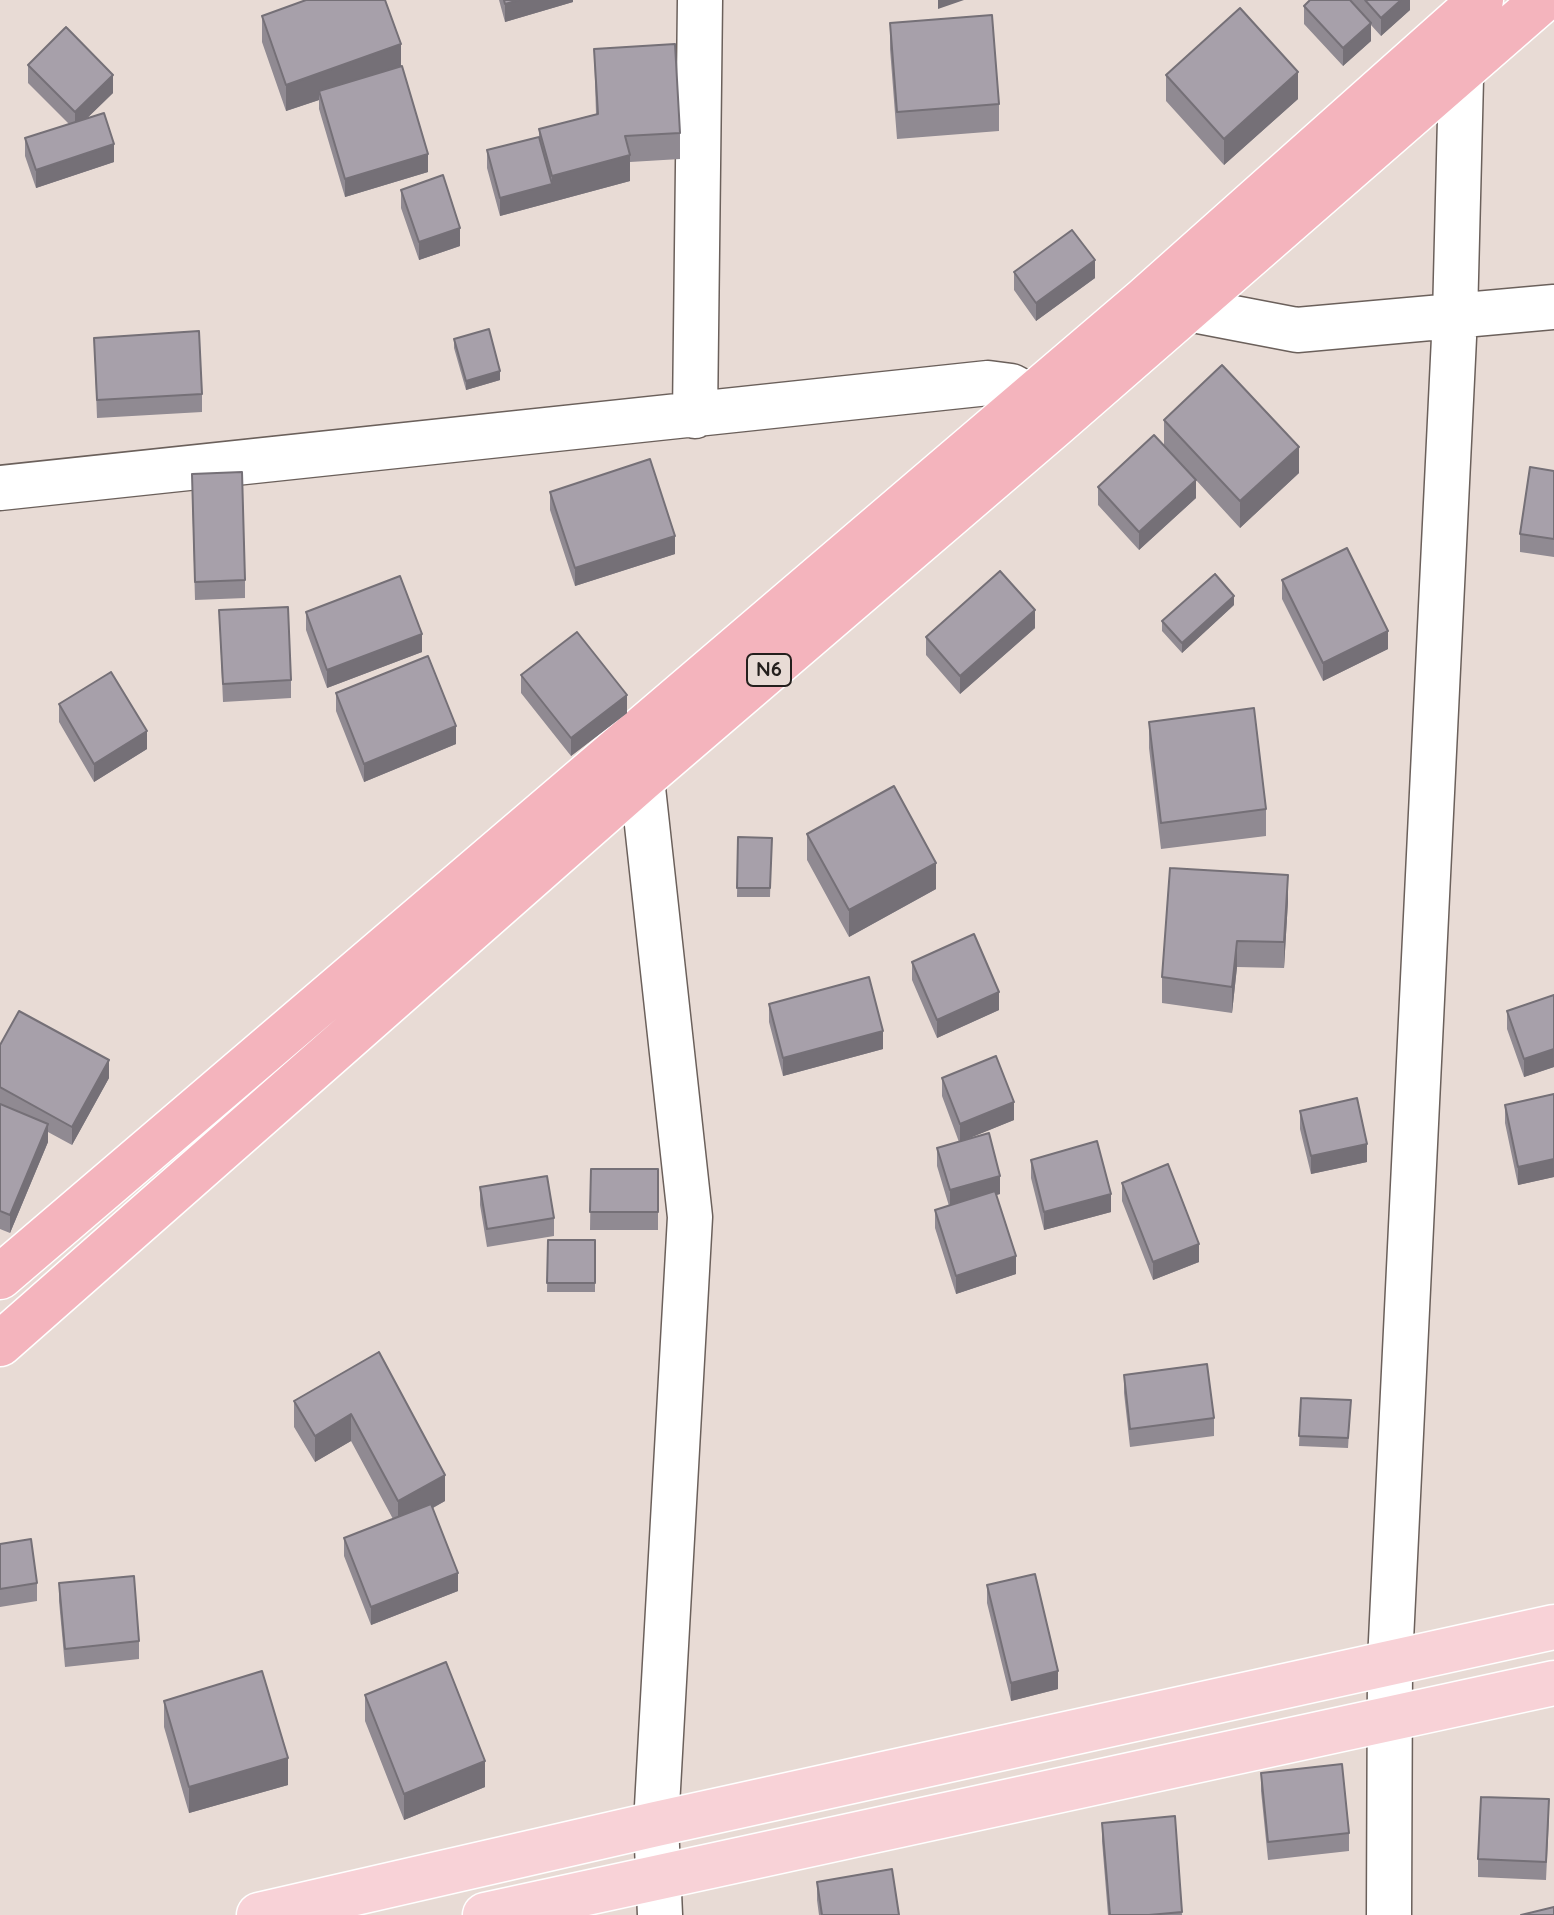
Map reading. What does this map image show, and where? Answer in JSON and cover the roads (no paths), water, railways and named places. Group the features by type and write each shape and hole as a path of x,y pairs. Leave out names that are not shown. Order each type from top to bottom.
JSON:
{"highway":[{"name":"N6","path":"0,1277 1043,410 1187,310 1543,0"},
{"name":"N6","path":"0,1344 642,779 1043,410 1144,300 1468,6"}],"main road":[{"path":"259,1915 656,1824 1554,1627"},
{"path":"485,1915 659,1895 1389,1719 1554,1683"}],"street":[{"path":"695,416 700,0"},
{"path":"1389,1915 1390,1661 1468,6"},
{"path":"1144,300 1297,330 1554,307"},
{"path":"0,488 988,383 1011,386 1043,410"},
{"path":"642,779 690,1217 656,1824 659,1895"}]}
